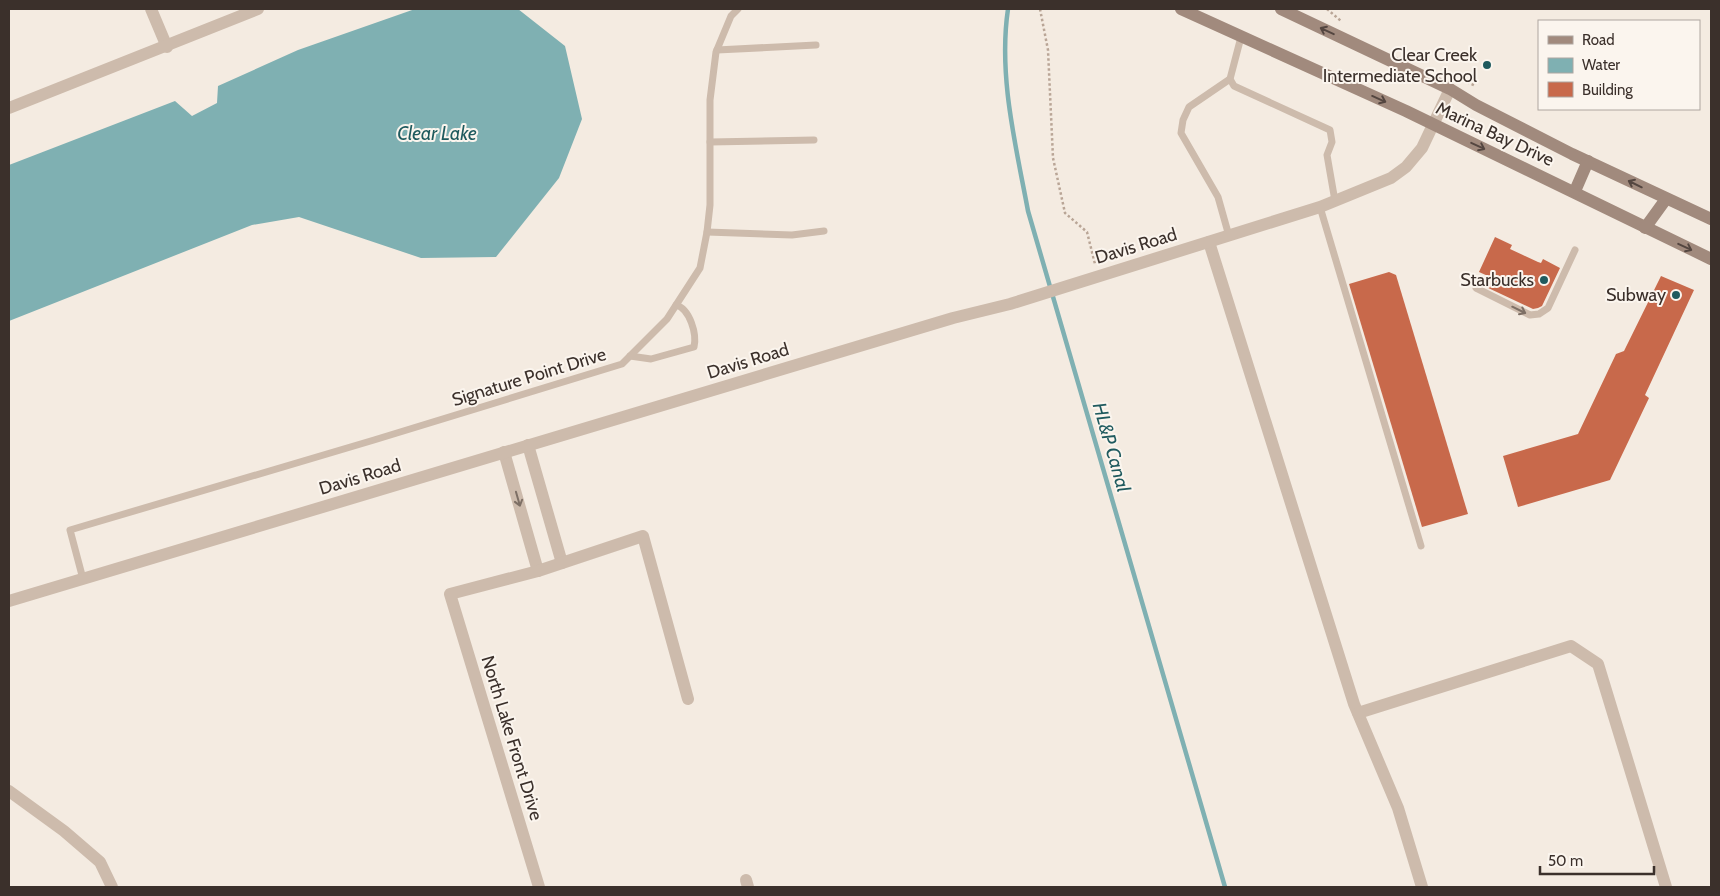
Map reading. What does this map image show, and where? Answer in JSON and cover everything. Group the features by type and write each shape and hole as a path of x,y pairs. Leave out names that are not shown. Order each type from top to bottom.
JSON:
{"main road":[{"name":"Marina Bay Drive","path":"1181,9 1574,191 1711,259"},
{"name":"Marina Bay Drive","path":"1281,9 1450,89 1476,105 1588,161 1711,219"},
{"path":"1574,191 1588,161"},
{"path":"1646,228 1666,199"}],"street":[{"path":"151,9 167,47"},
{"path":"9,108 167,47 258,9"},
{"name":"Davis Road","path":"9,601 953,318 1010,304 1097,271 1209,242 1320,207 1391,178 1398,172 1422,148 1450,89"},
{"path":"1209,242 1358,713 1398,808 1422,887"},
{"path":"528,446 562,563"},
{"path":"504,452 538,571 643,536 688,699"},
{"name":"North Lake Front Drive","path":"538,571 450,594 539,887"},
{"path":"1358,713 1571,646 1598,664 1666,887"},
{"path":"9,791 64,831 100,862 112,887"}],"lane":[{"name":"Signature Point Drive","path":"83,579 70,530 365,443 622,364 667,319 700,268 708,232 710,100 717,50 731,16 738,9"},
{"path":"1229,236 1218,197 1181,133 1183,120 1190,107 1230,79 1241,38"},
{"path":"717,50 816,45"},
{"path":"1230,79 1234,86 1330,130 1332,142 1327,155 1335,201"},
{"path":"710,142 814,140"},
{"path":"1320,207 1421,546"},
{"path":"708,232 792,235 824,231"},
{"path":"1476,288 1530,315 1539,314 1548,308 1575,250"},
{"path":"630,356 651,359 694,347 695,341 688,313 683,307 676,305"}],"path":[{"path":"1040,9 1048,50 1052,158 1065,213 1086,232 1097,271"}],"water":[{"name":"Clear Lake","path":"415,9 518,9 565,46 582,119 559,178 496,257 421,258 299,217 252,225 9,321 9,165 175,101 192,116 217,103 218,86 298,50"}],"building":[{"path":"1495,237 1512,245 1510,249 1541,263 1543,259 1560,268 1542,306 1533,309 1484,286 1488,276 1479,272"},
{"path":"1389,272 1396,275 1468,514 1422,527 1349,284"},
{"path":"1661,276 1694,290 1645,395 1649,398 1610,480 1518,507 1503,456 1578,434 1616,354 1624,351"}],"waterway":[{"name":"HL&P Canal","path":"1008,9 1005,34 1007,85 1028,211 1225,887"}],"place":[{"name":"Clear Creek Intermediate School","path":"1487,65"},
{"name":"Starbucks","path":"1544,280"},
{"name":"Subway","path":"1676,295"}]}
